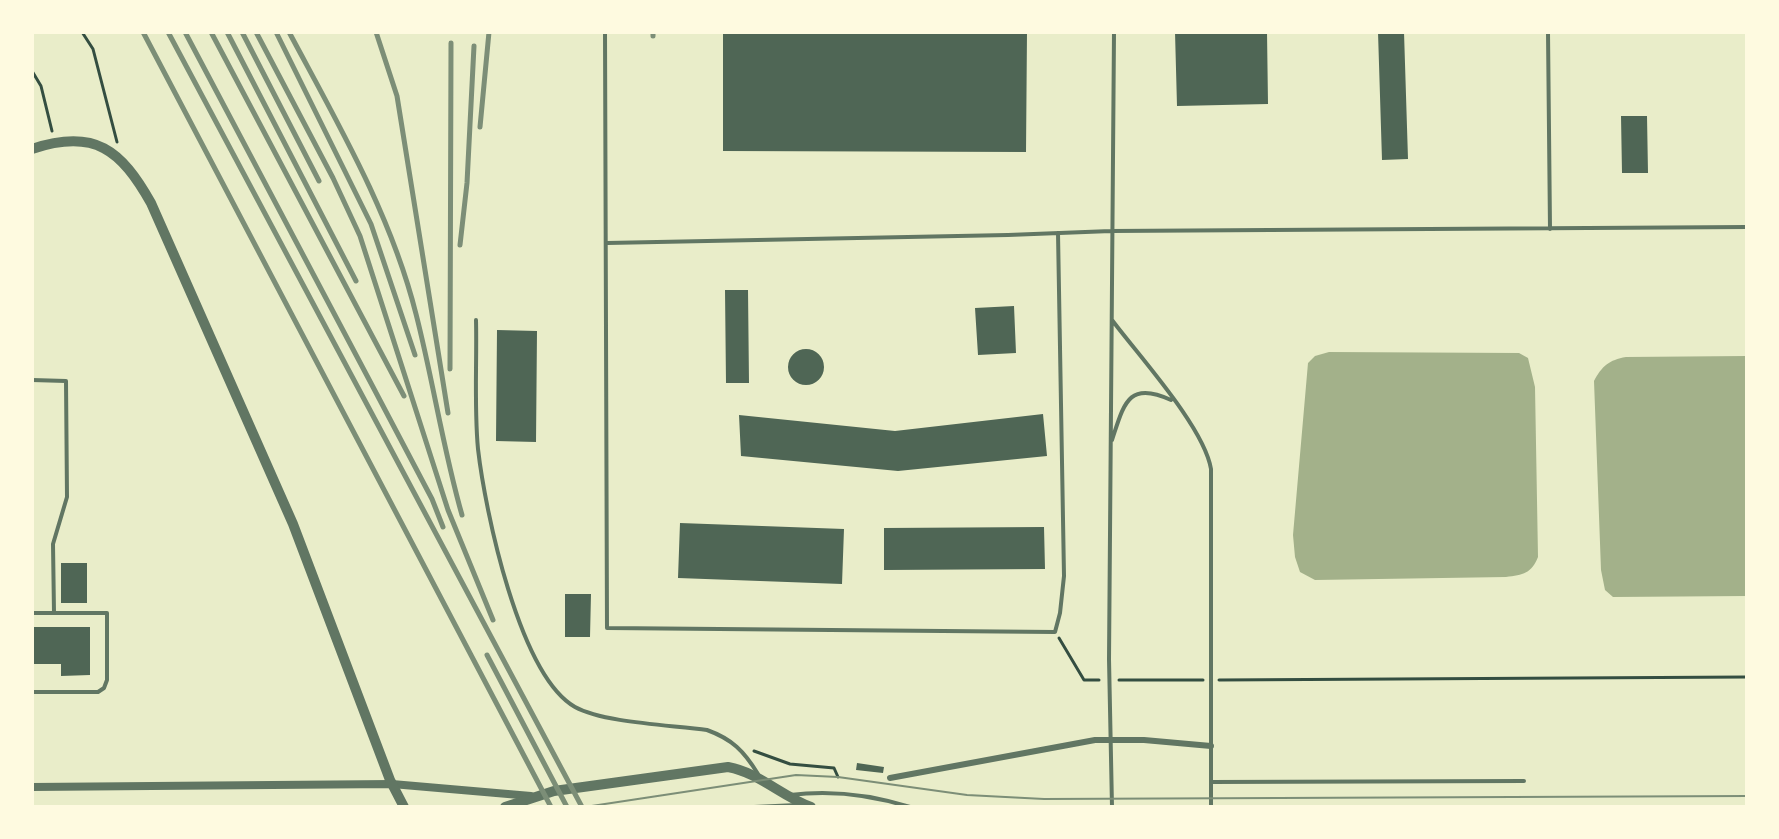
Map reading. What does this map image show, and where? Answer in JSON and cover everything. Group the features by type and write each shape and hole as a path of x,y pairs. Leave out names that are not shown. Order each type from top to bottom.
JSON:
{"street":[{"path":"32,149 54,141 76,141 106,147 121,158 137,178 151,203 293,524 392,784 404,807"},
{"path":"890,778 1095,740 1144,740 1211,746"},
{"path":"505,807 531,796 598,783 715,768 739,769 808,807"},
{"path":"32,787 392,784 531,796"}],"lane":[{"path":"605,32 607,628 1055,632 1064,576 1058,233"},
{"path":"1112,807 1109,659 1114,32"},
{"path":"1548,32 1550,229"},
{"path":"607,243 1111,231 1747,227"},
{"path":"1111,318 1208,454 1211,469 1211,807"},
{"path":"476,320 478,446 486,497 509,591 531,649 555,690 587,713 707,730 735,744 746,754 761,779"},
{"path":"32,380 66,381 67,497 53,544 54,613"},
{"path":"1110,447 1122,409 1133,395 1144,391 1154,392 1173,401"},
{"path":"32,613 107,613 107,680 104,688 98,692 32,692"},
{"path":"1210,782 1524,781"},
{"path":"785,795 809,792 847,795 910,807"},
{"path":"754,807 808,807"}],"path":[{"path":"82,32 93,49 121,158"},
{"path":"32,71 41,86 54,141"},
{"path":"1055,632 1084,680 1100,680"},
{"path":"1116,680 1747,677"},
{"path":"735,744 790,764 834,768 838,777"}],"shaded area":[{"path":"1329,352 1519,353 1528,358 1535,387 1538,557 1530,570 1506,577 1315,580 1300,572 1293,535 1308,363 1315,356"},
{"path":"1747,356 1747,596 1613,597 1605,590 1601,570 1594,381 1607,364 1626,357"}],"building":[{"path":"723,32 1027,32 1026,152 723,151"},
{"path":"1175,32 1267,32 1268,104 1177,106"},
{"path":"1378,32 1404,32 1408,159 1382,160"},
{"path":"1621,116 1647,116 1648,173 1622,173"},
{"path":"725,290 748,290 749,383 726,383"},
{"path":"1014,306 1016,353 978,355 975,308"},
{"path":"497,330 537,331 536,442 496,441"},
{"path":"806,349 819,354 824,367 819,380 806,385 793,380 788,367 793,354"},
{"path":"1043,414 1047,456 898,471 741,456 739,415 895,431"},
{"path":"680,523 844,529 842,584 678,578"},
{"path":"1044,527 1045,569 884,570 884,528"},
{"path":"61,563 87,563 87,603 61,603"},
{"path":"565,594 591,594 590,637 565,637"},
{"path":"32,627 90,627 90,675 61,676 61,664 32,664"},
{"path":"857,763 884,767 883,773 856,770"}],"tram line":[{"path":"585,807 796,775 838,777 967,795 1044,799 1747,796"}],"railway":[{"path":"143,32 551,807"},
{"path":"168,32 582,807"},
{"path":"185,32 432,499 443,527"},
{"path":"211,32 404,396"},
{"path":"227,32 356,281"},
{"path":"242,32 319,181"},
{"path":"256,32 360,236 448,510 493,620"},
{"path":"276,32 371,224 415,355"},
{"path":"289,32 344,134 392,240 416,314 462,515"},
{"path":"376,32 397,96 448,413"},
{"path":"480,127 489,32"},
{"path":"450,369 451,43"},
{"path":"460,245 467,183 474,46"},
{"path":"487,655 567,807"}]}
